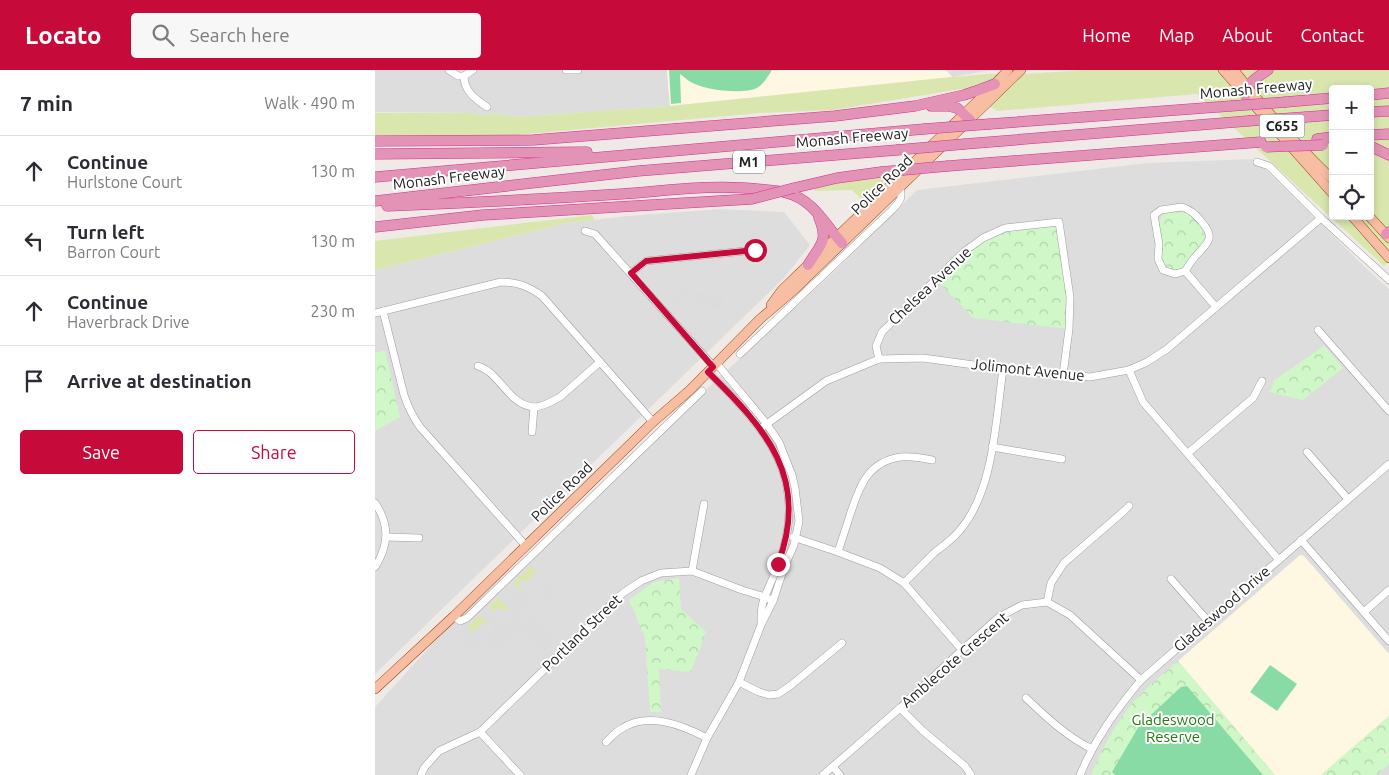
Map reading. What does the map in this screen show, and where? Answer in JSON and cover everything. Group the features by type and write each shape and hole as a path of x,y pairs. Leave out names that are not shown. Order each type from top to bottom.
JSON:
{"highway":[{"path":"1247,91 1259,76 1268,70"},
{"path":"375,140 533,140 825,117 915,106 964,95 995,84"},
{"path":"1374,95 1389,93"},
{"name":"Monash Freeway","path":"375,177 668,150 1329,98"},
{"path":"915,106 948,106 957,108 966,117"},
{"path":"1374,112 1389,111"},
{"name":"Monash Freeway","path":"375,201 638,171 1329,115"},
{"path":"1374,135 1389,134"},
{"path":"375,227 483,215 752,198 837,178 947,166 1150,150 1187,151 1263,145 1324,143"},
{"path":"1374,148 1389,155"},
{"path":"375,154 668,150"},
{"path":"375,206 508,201 734,186 788,193 801,199 812,207 825,221 839,240"},
{"path":"808,265 824,239 823,229 812,207"}],"main road":[{"name":"Police Road","path":"760,320 783,290 808,265 901,186 1008,70"},
{"name":"Police Road","path":"377,685 454,616 653,422 713,368 760,320 794,290 839,240 966,117 1021,70"},
{"name":"C655","path":"1223,70 1247,91 1329,176"},
{"name":"C655","path":"1234,70 1247,91 1329,189"},
{"path":"1355,220 1376,244 1387,252"},
{"path":"1373,220 1388,235 1376,244"}],"street":[{"path":"449,70 458,76 465,76 473,70"},
{"path":"566,70 578,70"},
{"path":"465,76 464,84 468,91 487,107"},
{"path":"1257,162 1269,166 1321,218 1389,280"},
{"path":"740,354 892,210 901,200 901,186"},
{"path":"1182,207 1191,210 1204,224 1210,234 1209,242 1193,258 1185,271 1175,274 1163,270 1158,259 1159,244 1154,215 1161,210 1182,207"},
{"name":"Jolimont Avenue","path":"760,429 826,381 879,359 923,358 1003,369 1090,377 1129,370 1167,350 1321,218"},
{"name":"Chelsea Avenue","path":"879,359 876,346 882,332 965,251 983,238 1005,228 1059,222 1070,297 1069,329 1063,375"},
{"path":"585,231 595,234 713,368 766,423 779,442 795,488 799,521 797,538 782,571 773,601 761,625 739,682 707,738 691,775"},
{"path":"631,273 646,261 755,250"},
{"path":"1185,271 1216,307"},
{"path":"375,313 501,282 523,284 542,296 653,422"},
{"path":"383,311 408,409 420,427 526,546"},
{"path":"760,320 768,327"},
{"path":"1318,330 1389,411"},
{"path":"478,366 488,371 512,396 534,407 545,405 560,397 600,362"},
{"path":"713,368 774,450 788,489 790,504 787,536 762,606 761,625"},
{"path":"904,583 926,560 960,530 973,512 982,492 992,447 1003,369"},
{"path":"1129,370 1143,402 1279,560"},
{"path":"1188,453 1253,398 1262,381"},
{"path":"454,616 460,620 467,618 702,392"},
{"path":"532,432 534,407"},
{"path":"992,447 1063,459"},
{"path":"623,451 631,460"},
{"path":"1307,452 1349,499"},
{"path":"838,552 856,495 868,473 883,463 901,457 932,460"},
{"name":"Gladeswood Drive","path":"1080,775 1092,749 1114,713 1141,680 1389,464"},
{"path":"375,503 383,518 387,537 375,567"},
{"path":"692,572 703,504"},
{"path":"1129,506 1063,563 1051,583 1047,602 1070,614 1141,680"},
{"path":"787,536 880,568 904,583 962,650"},
{"path":"387,537 419,538"},
{"path":"1301,540 1389,641"},
{"name":"Portland Street","path":"421,775 424,768 439,751 480,732 623,593 641,581 661,573 692,572 773,601"},
{"path":"494,576 497,590"},
{"path":"1171,578 1208,621"},
{"path":"1364,612 1389,590"},
{"name":"Amblecote Crescent","path":"823,775 901,708 999,618 1022,604 1047,602"},
{"path":"739,682 759,692 778,694 842,643"},
{"path":"1026,698 1054,725 1092,749"},
{"path":"901,708 923,731 965,766 971,775"},
{"path":"606,742 621,728 641,721 664,722 686,727 707,738"},
{"path":"480,732 520,775"},
{"path":"833,767 840,775"}],"shaded area":[{"path":"375,70 667,70 670,106 516,117 493,113 485,116 473,113 375,112"},
{"path":"667,70 946,70 952,77 670,106"},
{"path":"946,70 991,70 952,77"},
{"path":"1252,159 1264,168 1389,289 1389,775 375,775 375,707 445,630 836,270 917,190 1147,163"},
{"path":"721,209 784,212 810,245 784,278 375,674 375,270 567,223"},
{"path":"683,290 723,296 721,308 710,310 711,305 696,303 696,295 684,293 671,305 668,302"},
{"path":"1300,555 1304,556 1389,654 1389,716 1321,775 1275,775 1178,661"},
{"path":"549,584 558,592 548,601 541,594"},
{"path":"518,590 529,601 515,617 524,626 533,617 555,640 544,651 521,630 498,652 487,641 496,631 480,615 485,611 501,627 510,618 513,621 508,608 499,597 503,593 511,603 509,598"},
{"path":"468,625 471,633 475,631 486,642 473,651 461,638 465,634 466,626"}],"green space":[{"path":"669,70 772,70 766,80 757,88 742,91 723,91 703,87 689,81 680,74 681,103 671,104"},
{"path":"1084,70 1389,70 1389,262 1384,266 1334,220 1374,220 1374,85 1329,85 1329,215 1197,94 997,111 961,89 833,110 760,113 505,136 375,135 375,113 474,113 485,116 493,113 516,117 670,106 990,74 1026,74"},
{"path":"892,175 862,202 852,190 815,191 815,187 869,177"},
{"path":"1168,212 1187,212 1200,225 1206,241 1186,265 1179,270 1169,269 1162,259 1163,243 1159,224 1162,216"},
{"path":"592,215 595,220 567,223 375,270 375,241"},
{"path":"1059,222 1070,297 1069,329 973,318 936,279 965,251 1005,228"},
{"path":"1324,346 1343,368 1303,400 1269,392 1273,381"},
{"path":"385,350 400,417 375,431 375,353"},
{"path":"532,565 536,571 530,578 526,581 524,580 518,586 523,593 513,583"},
{"path":"679,578 681,609 706,632 691,672 659,669 661,712 650,712 645,637 629,600 654,582"},
{"path":"499,597 508,609 505,612 500,607 495,612 489,606"},
{"path":"480,615 488,623 486,625 483,622 472,634 468,625"},
{"name":"Gladeswood Reserve","path":"1178,661 1275,775 1091,775 1116,726 1132,704"},
{"path":"1270,665 1297,684 1277,711 1250,692"},
{"name":"Gladeswood Reserve","path":"1187,686 1263,775 1115,775 1112,772 1139,726 1181,687"},
{"path":"1389,716 1389,764 1377,775 1321,775"}],"route":[{"path":"755,250 646,261 631,273 713,367 708,372 736,400 774,450 782,468 790,504 787,536 778,564"}]}
